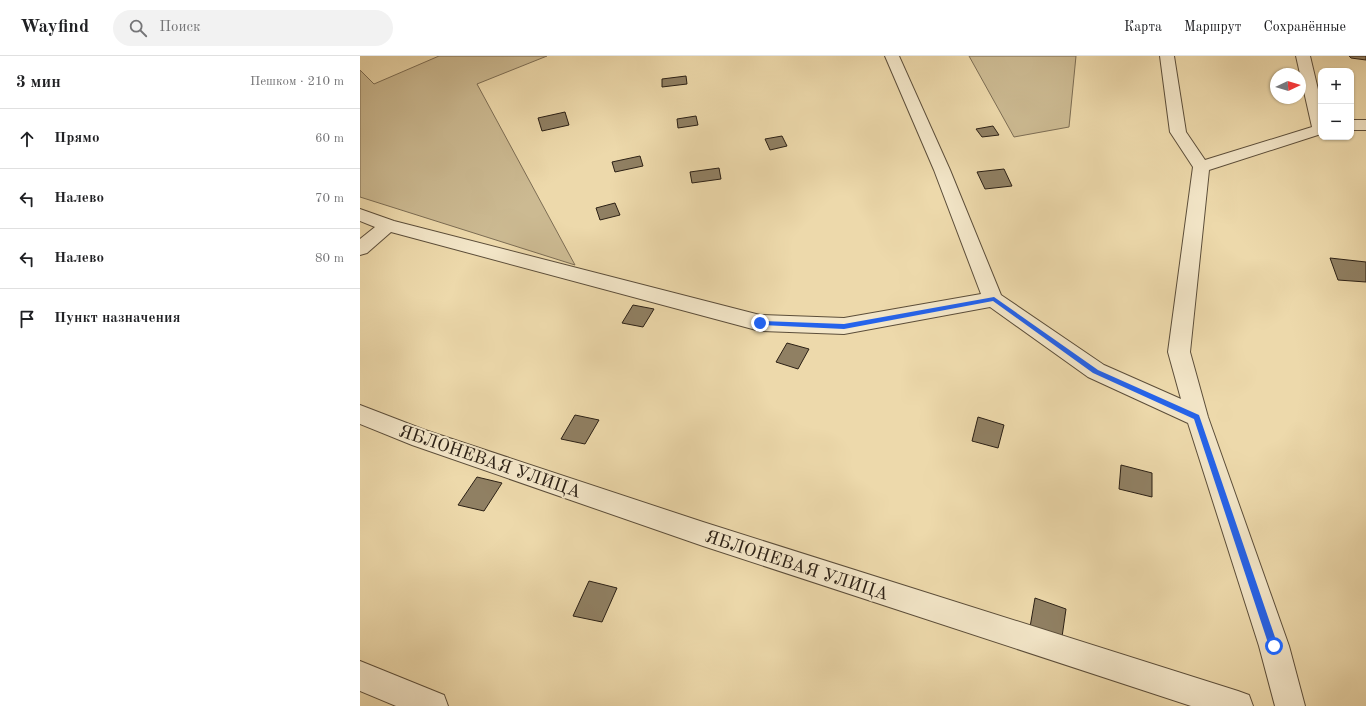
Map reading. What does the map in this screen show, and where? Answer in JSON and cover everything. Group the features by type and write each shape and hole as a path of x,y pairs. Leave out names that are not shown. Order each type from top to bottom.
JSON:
{"street":[{"path":"892,56 942,170 994,299 1096,371 1197,418"},
{"path":"1167,56 1178,132 1201,167 1179,352 1197,418 1274,646 1290,706"},
{"path":"1303,56 1318,120"},
{"path":"1354,125 1366,124"},
{"path":"1201,167 1318,130"},
{"path":"360,216 388,225 760,323 844,326 994,299"},
{"path":"360,249 388,225"},
{"name":"ЯБЛОНЕВАЯ УЛИЦА","path":"360,414 420,438 710,537 1238,706"},
{"path":"360,676 434,706"}],"shaded area":[{"path":"439,56 547,56 477,84 575,265 360,197 360,70 374,84"},
{"path":"969,56 1076,56 1069,127 1014,137"}],"building":[{"path":"1349,56 1366,56 1366,60 1351,58"},
{"path":"686,76 687,84 662,87 662,79"},
{"path":"565,112 569,125 542,131 538,118"},
{"path":"696,116 698,125 678,128 677,119"},
{"path":"993,126 999,135 982,137 976,129"},
{"path":"782,136 787,146 770,150 765,139"},
{"path":"640,156 643,166 615,172 612,162"},
{"path":"719,168 721,179 692,183 690,172"},
{"path":"1004,169 1012,186 985,189 977,172"},
{"path":"615,203 620,215 600,220 596,208"},
{"path":"1330,258 1366,262 1366,282 1338,280"},
{"path":"633,305 654,309 643,327 622,323"},
{"path":"787,343 809,349 798,369 776,362"},
{"path":"575,415 599,420 585,444 561,439"},
{"path":"978,417 1004,425 998,448 972,441"},
{"path":"1121,465 1152,473 1152,497 1119,489"},
{"path":"477,477 502,483 484,511 458,505"},
{"path":"589,581 617,588 602,622 573,616"},
{"path":"1035,598 1066,609 1061,644 1029,633"}],"route":[{"path":"760,323 844,326 994,299 1096,371 1197,418 1274,646"}]}
